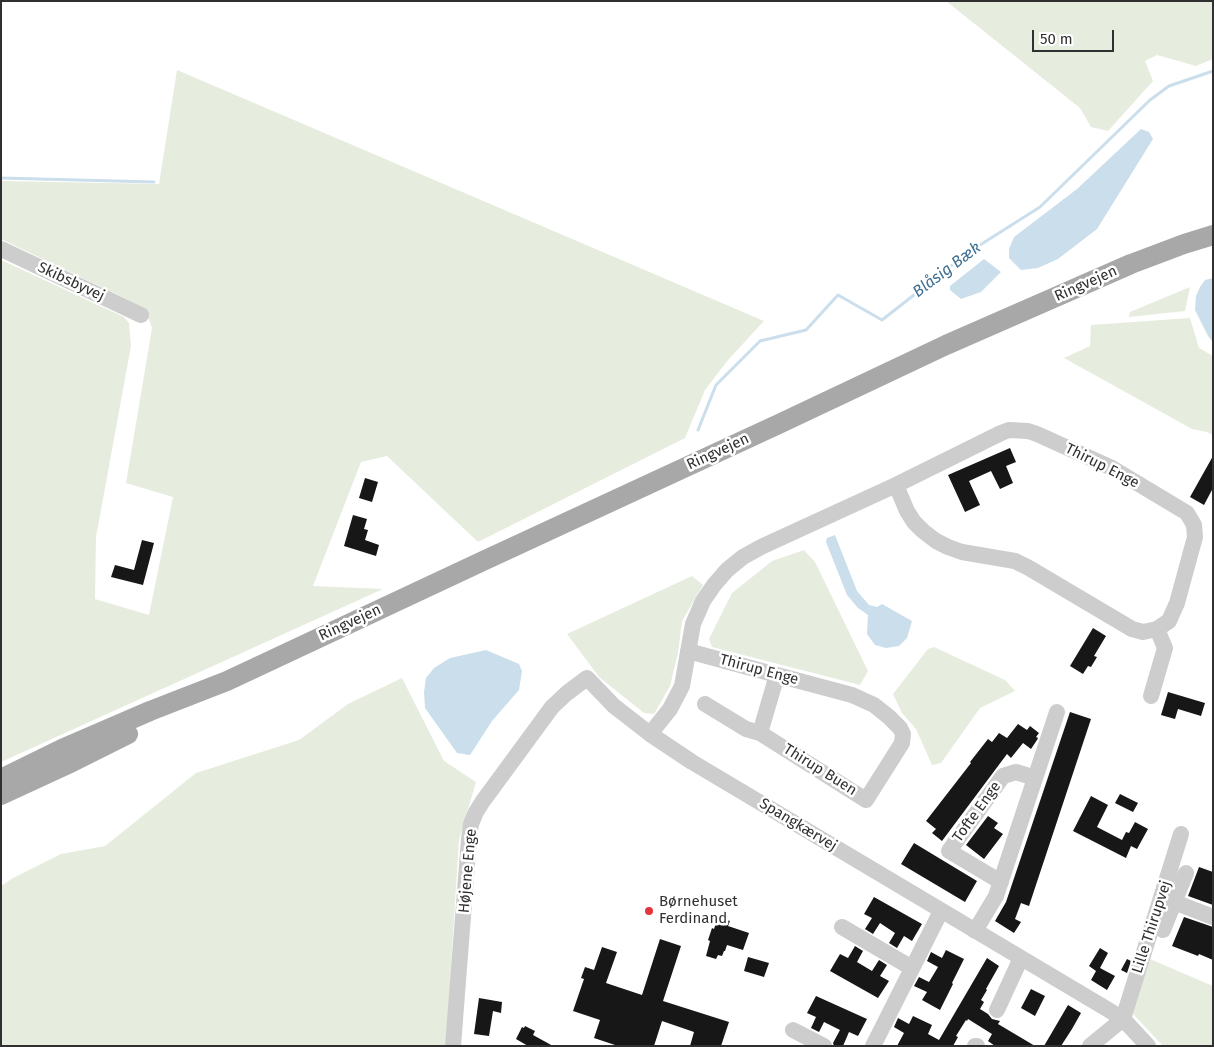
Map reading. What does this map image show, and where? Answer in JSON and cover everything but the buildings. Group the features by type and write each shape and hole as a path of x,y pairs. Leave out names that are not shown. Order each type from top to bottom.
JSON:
{"main road":[{"name":"Ringvejen","path":"1,779 62,749 227,681 946,345 1131,264 1213,235"},
{"name":"Ringvejen","path":"1,795 66,766 227,681"}],"street":[{"name":"Skibsbyvej","path":"1,249 141,315"},
{"name":"Thirup Enge","path":"650,734 670,709 682,686 693,624 703,601 714,584 727,570 743,557 761,547 896,485 1009,430 1028,431 1037,434 1112,468 1187,513 1194,525 1195,537 1177,603 1169,621 1157,629"},
{"path":"896,485 914,522 936,541 962,552 1015,561 1132,629 1144,632 1157,629 1165,648 1151,696"},
{"name":"Thirup Enge","path":"688,651 852,695 874,705 889,717 903,734"},
{"path":"760,733 777,675"},
{"name":"Spangkærvej","path":"587,678 614,706 650,734 692,762 1107,1008 1123,1019 1148,1046"},
{"name":"Højene Enge","path":"453,1046 469,839 476,812 552,707 587,678"},
{"name":"Thirup Buen","path":"705,704 746,729 760,733 866,800 902,742 903,734"},
{"path":"975,931 996,896 1057,712"},
{"name":"Tofte Enge","path":"1001,882 949,851 1003,776 1016,772 1035,778"},
{"name":"Lille Thirupvej","path":"1123,1019 1181,834"},
{"path":"1163,930 1186,873"},
{"path":"1174,902 1213,917"},
{"path":"873,1046 941,911"},
{"path":"842,928 912,968"},
{"path":"997,1010 1021,958"},
{"path":"1090,1046 1123,1019"},
{"path":"793,1030 824,1046"}],"green space":[{"path":"946,1 1213,1 1213,59 1196,66 1157,55 1145,61 1153,81 1108,131 1091,127 1080,108"},
{"path":"177,70 764,321 728,360 705,390 685,438 478,542 387,456 361,462 313,586 383,589 1,762 1,260 124,317 129,323 131,346 96,537 95,599 149,615 173,497 126,483 152,328 145,308 1,239 1,181 159,184"},
{"path":"1190,287 1185,311 1129,317 1130,312"},
{"path":"1190,318 1199,348 1213,356 1213,435 1192,429 1064,358 1090,346 1091,325"},
{"path":"804,550 815,562 868,671 860,685 712,647 709,639 732,593 772,561"},
{"path":"692,576 703,585 682,621 678,653 670,686 654,714 644,713 599,677 567,634"},
{"path":"934,647 1005,680 1015,691 980,708 941,763 932,765 916,729 902,713 893,694 928,649"},
{"path":"402,678 444,761 476,782 459,840 446,1046 1,1046 1,886 61,854 105,846 196,773 299,740 348,704"},
{"path":"1150,959 1213,986 1213,1046 1163,1046 1133,1014"}],"water":[{"path":"1141,129 1149,132 1153,139 1097,229 1058,259 1038,268 1021,270 1009,258 1009,249 1014,237 1077,189"},
{"path":"984,259 1001,272 981,292 961,299 950,290 950,286"},
{"path":"1213,278 1213,342 1195,310 1196,296 1200,287 1205,280"},
{"path":"835,535 857,591 869,605 877,607 882,604 912,621 907,638 899,646 886,648 875,645 867,634 868,615 858,608 847,595 826,542 827,538"},
{"path":"486,650 519,664 522,671 519,690 492,721 470,755 457,753 425,708 424,692 426,678 434,668 450,658"}],"waterway":[{"name":"Blåsig Bæk","path":"698,430 716,385 760,341 806,330 838,295 882,320 969,252 1040,207 1150,100 1169,86 1213,71"},
{"path":"1,178 154,182"}],"place":[{"name":"Børnehuset Ferdinand","path":"649,911"}]}
